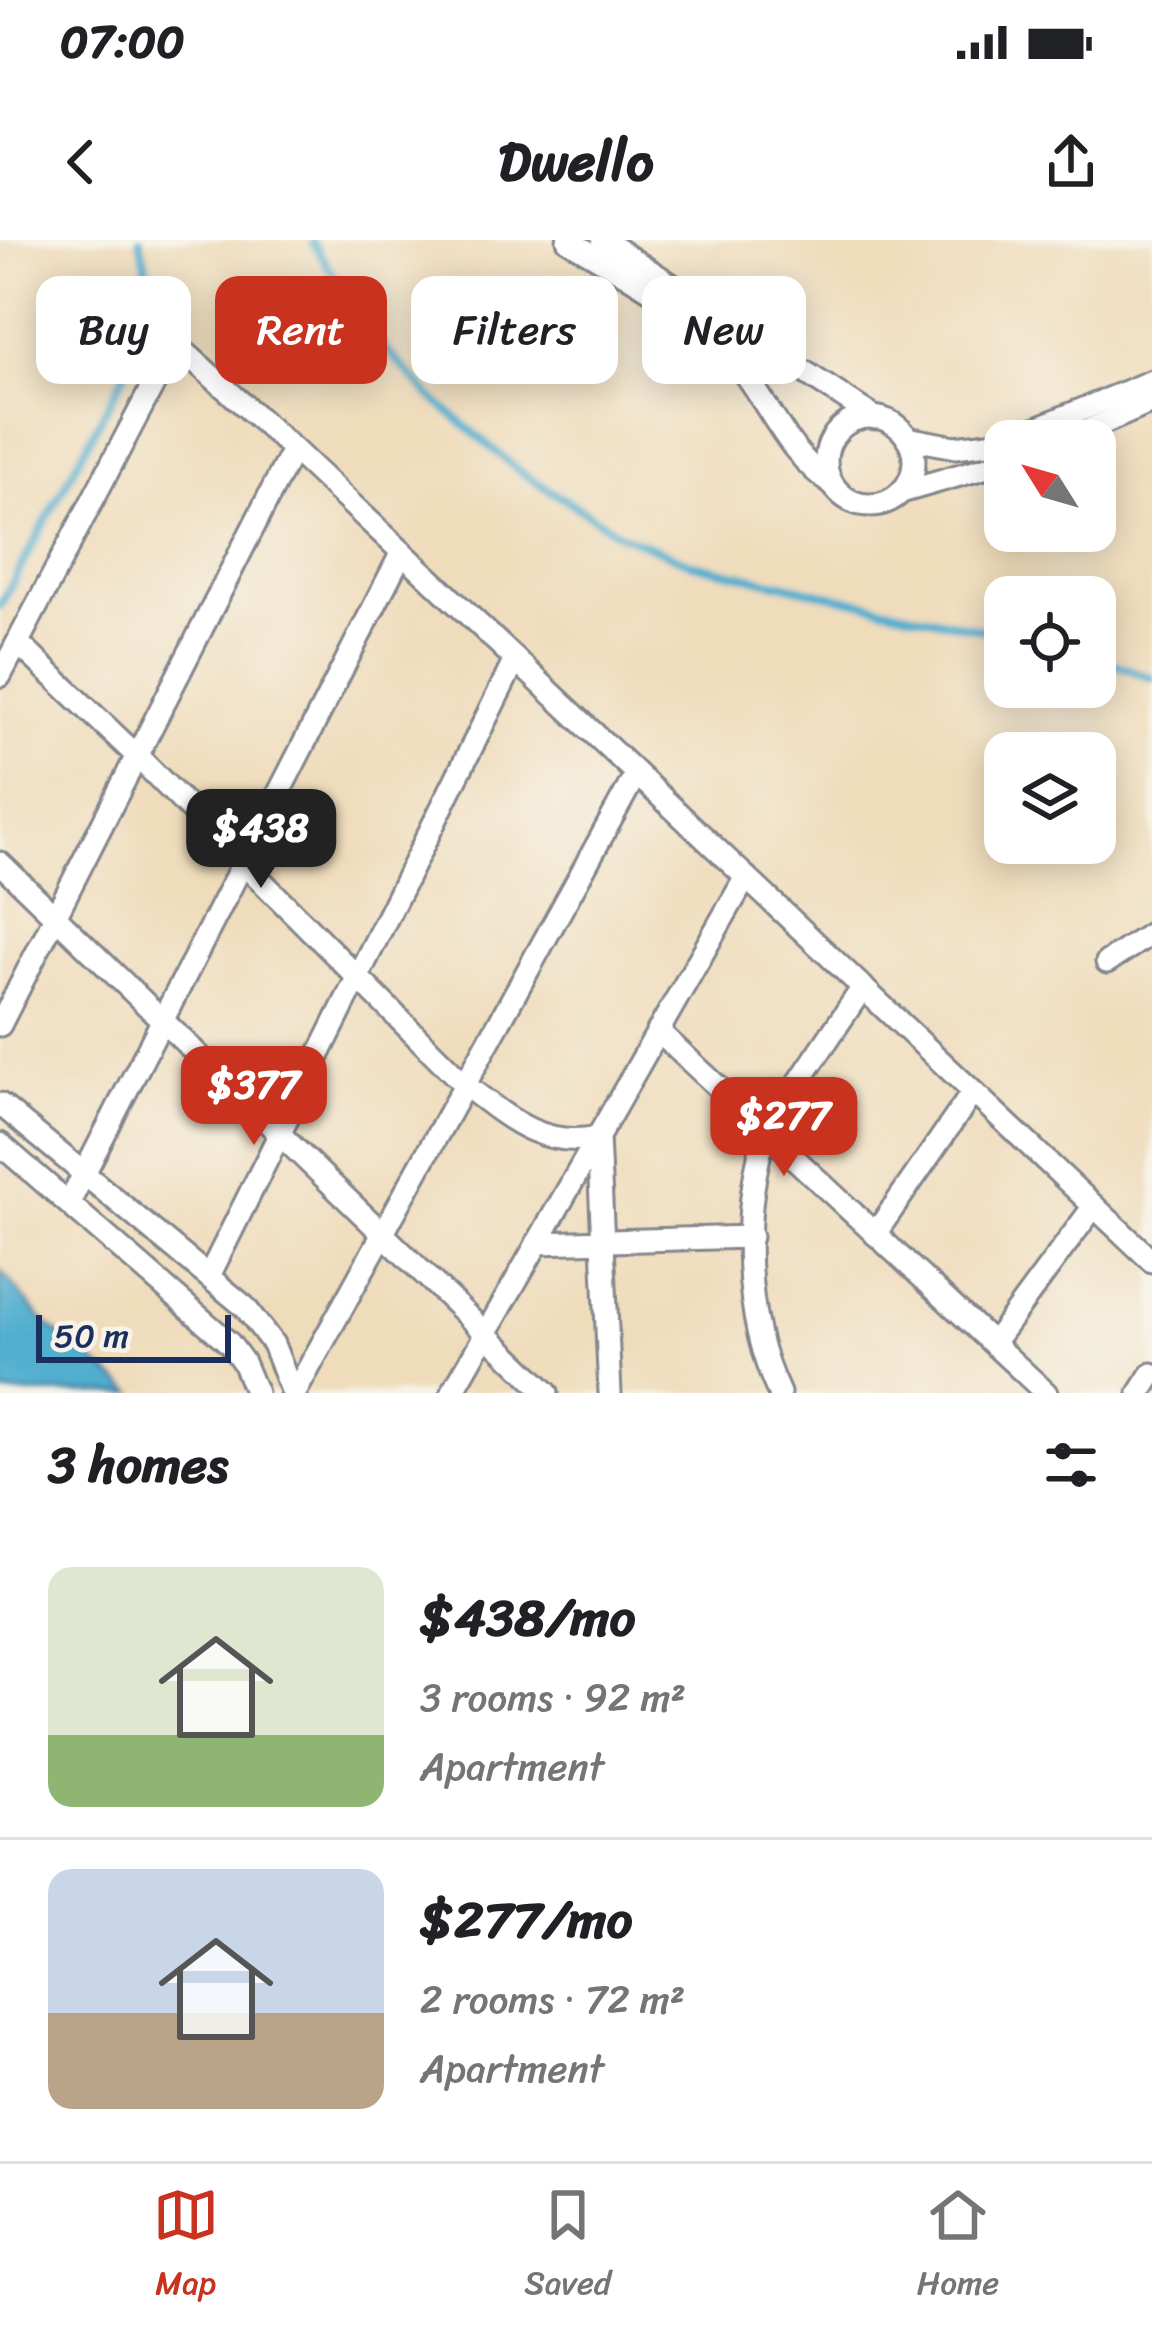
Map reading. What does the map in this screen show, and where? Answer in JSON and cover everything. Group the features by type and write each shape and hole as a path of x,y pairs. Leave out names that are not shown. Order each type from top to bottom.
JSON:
{"street":[{"path":"568,240 699,325 745,373 791,449 846,498 864,505 884,503 901,492 984,468"},
{"path":"603,240 875,418 894,424 907,438 913,466 901,492"},
{"path":"0,676 161,370 177,353 187,354 1152,1261"},
{"path":"1056,420 1152,381"},
{"path":"1111,420 1152,402"},
{"path":"833,484 826,466 833,438 847,424 875,418"},
{"path":"907,438 955,447 984,444"},
{"path":"0,1025 293,449"},
{"path":"69,1203 402,552"},
{"path":"18,643 465,1084 523,1129 575,1142 598,1137"},
{"path":"208,1276 515,660"},
{"path":"293,1393 636,774"},
{"path":"0,862 547,1393"},
{"path":"452,1393 746,877"},
{"path":"1107,962 1152,933"},
{"path":"779,1393 758,1325 751,1237 753,1195 766,1131 863,987"},
{"path":"658,1031 1046,1393"},
{"path":"875,1234 974,1092"},
{"path":"0,1104 260,1324 293,1393"},
{"path":"598,1137 610,1393"},
{"path":"0,1144 229,1343 256,1393"},
{"path":"993,1343 1094,1207"},
{"path":"537,1243 751,1237"},
{"path":"1140,1393 1152,1374"}],"water":[{"path":"0,1270 46,1324 134,1393 0,1393"}],"waterway":[{"path":"0,606 135,355 152,291 140,240"},
{"path":"313,243 373,336 430,396 519,471 622,535 693,564 984,630"},
{"path":"1116,665 1152,678"}]}
